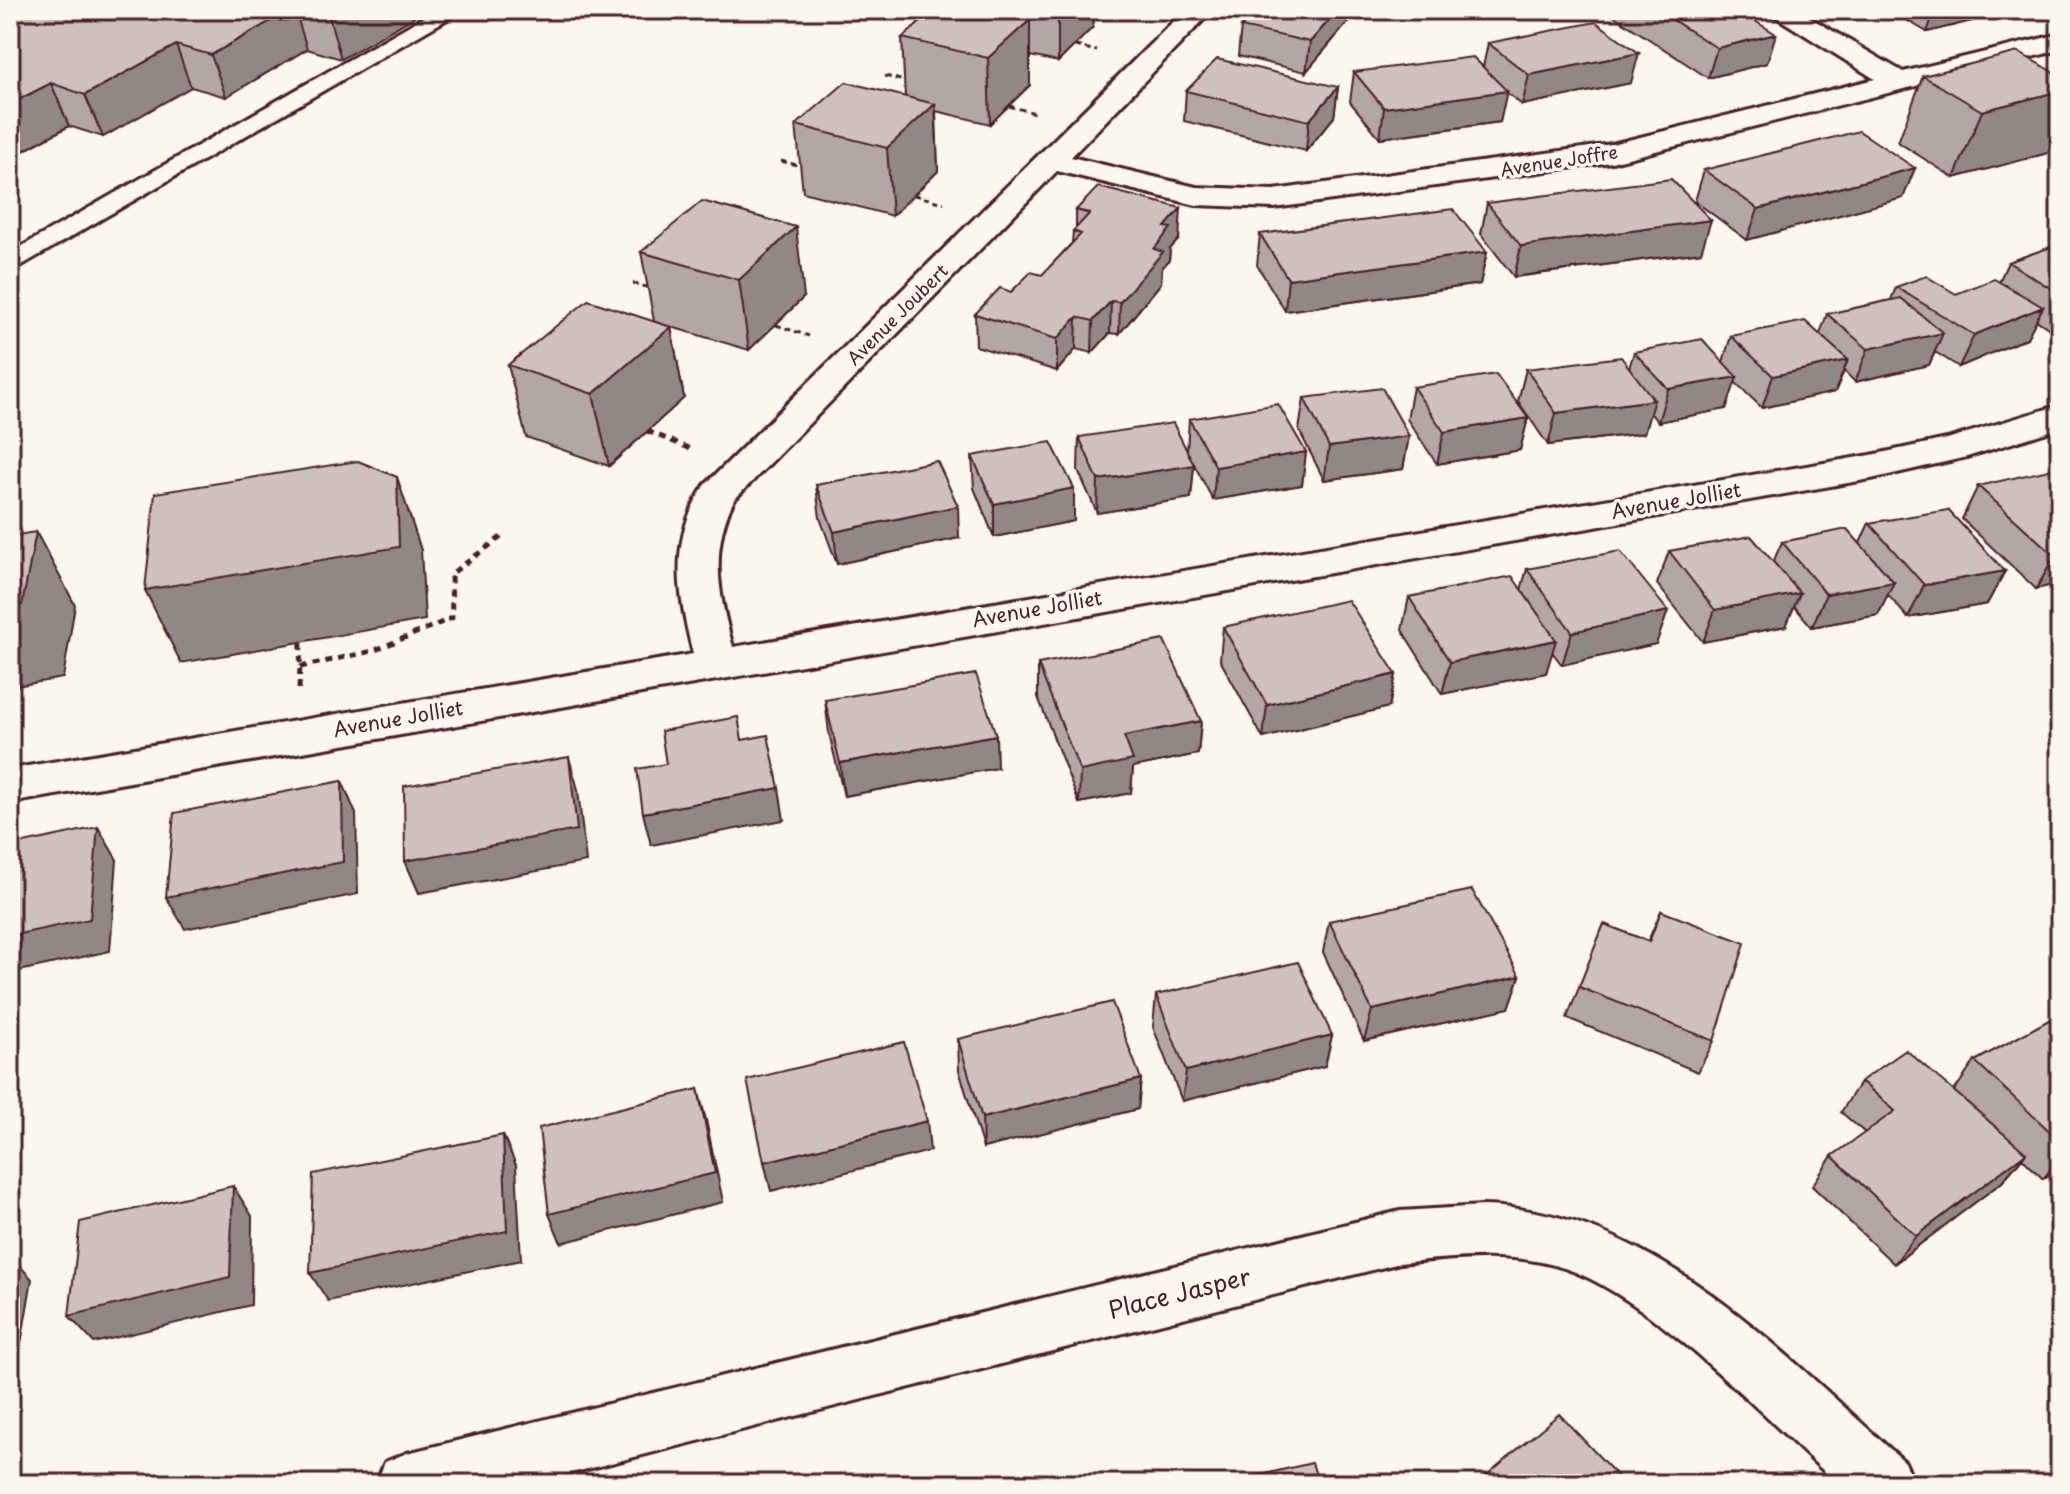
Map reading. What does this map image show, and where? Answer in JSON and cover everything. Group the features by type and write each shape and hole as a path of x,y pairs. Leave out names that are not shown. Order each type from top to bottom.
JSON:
{"street":[{"name":"Avenue Joubert","path":"716,663 695,561 706,515 718,494 1200,10"},
{"path":"1778,10 1899,82"},
{"name":"Avenue Joffre","path":"1051,161 1196,196 1274,199 1612,153 2060,42"},
{"name":"Avenue Jolliet","path":"10,786 1871,467 1954,449 2060,416"},
{"name":"Place Jasper","path":"407,1484 1400,1237 1460,1231 1519,1233 1564,1242 1621,1266 1692,1314 1883,1484"}],"lane":[{"path":"10,264 452,10"}],"path":[{"path":"885,76 911,83"},
{"path":"781,161 811,169"},
{"path":"633,283 657,290"},
{"path":"300,667 373,651 452,618 451,574 501,537"}],"building":[{"path":"10,10 290,10 211,55 176,45 85,95 51,83 10,104"},
{"path":"304,10 341,10 329,17"},
{"path":"935,10 984,10 1030,20 988,58 902,38"},
{"path":"1256,10 1338,10 1310,42 1241,27"},
{"path":"1657,10 1737,10 1776,34 1717,48"},
{"path":"1596,22 1639,53 1529,75 1488,43"},
{"path":"2018,52 2060,76 2060,91 1982,111 1923,76"},
{"path":"1473,57 1507,91 1384,108 1354,72"},
{"path":"1217,59 1338,87 1309,121 1186,91"},
{"path":"846,82 935,104 887,148 796,125"},
{"path":"1859,131 1915,168 1758,209 1704,170"},
{"path":"1671,179 1711,220 1521,246 1487,203"},
{"path":"1098,187 1181,208 1165,227 1171,228 1154,249 1163,252 1120,302 1111,301 1093,321 1077,317 1057,339 975,314 1000,288 1011,292 1031,272 1042,275 1081,234 1073,231 1090,213 1076,210"},
{"path":"702,201 796,227 739,280 641,252"},
{"path":"1453,209 1487,252 1288,279 1260,234"},
{"path":"2060,244 2060,294 2008,262"},
{"path":"1926,276 1956,294 1994,279 2043,307 1974,335 1896,287"},
{"path":"1901,298 1943,333 1868,349 1827,314"},
{"path":"588,300 671,327 593,394 508,365"},
{"path":"1805,321 1848,360 1773,376 1731,336"},
{"path":"1702,339 1737,377 1668,389 1634,352"},
{"path":"1621,357 1654,400 1556,413 1526,369"},
{"path":"1496,374 1528,418 1444,432 1413,387"},
{"path":"1382,388 1409,436 1329,447 1304,398"},
{"path":"1278,404 1306,452 1216,467 1189,419"},
{"path":"1173,423 1194,465 1098,480 1079,437"},
{"path":"1051,442 1074,488 994,504 972,456"},
{"path":"358,461 397,477 399,547 145,590 155,493"},
{"path":"937,461 958,506 834,532 816,485"},
{"path":"2053,469 2060,475 2060,554 2055,556 1978,486"},
{"path":"1948,510 2005,571 1924,585 1869,523"},
{"path":"1847,529 1894,582 1826,594 1782,542"},
{"path":"36,532 22,605 10,607 10,536"},
{"path":"1751,536 1800,593 1715,610 1669,551"},
{"path":"1620,551 1668,611 1572,632 1527,569"},
{"path":"1512,576 1556,640 1450,662 1409,597"},
{"path":"1348,600 1396,674 1267,705 1223,627"},
{"path":"1164,640 1201,721 1124,736 1133,760 1080,771 1038,664"},
{"path":"976,674 996,735 840,763 825,700"},
{"path":"738,717 742,740 768,735 779,788 643,813 637,769 666,764 661,731"},
{"path":"569,757 577,830 405,861 404,786"},
{"path":"342,781 343,862 166,897 174,813"},
{"path":"98,827 90,919 10,936 10,846"},
{"path":"1472,890 1520,976 1372,1010 1329,921"},
{"path":"1661,911 1745,943 1714,1041 1579,987 1604,924 1649,942"},
{"path":"1298,962 1332,1035 1186,1071 1156,995"},
{"path":"1112,1002 1141,1079 982,1118 958,1039"},
{"path":"2060,1014 2060,1141 1975,1061"},
{"path":"904,1042 927,1121 764,1162 747,1080"},
{"path":"1906,1050 2026,1153 1916,1236 1832,1156 1895,1111 1861,1081"},
{"path":"698,1089 715,1173 549,1214 539,1128"},
{"path":"503,1135 507,1231 310,1273 313,1174"},
{"path":"233,1186 230,1277 69,1316 80,1222"},
{"path":"1559,1414 1625,1484 1476,1484"},
{"path":"1312,1463 1319,1484 1222,1484"}]}
